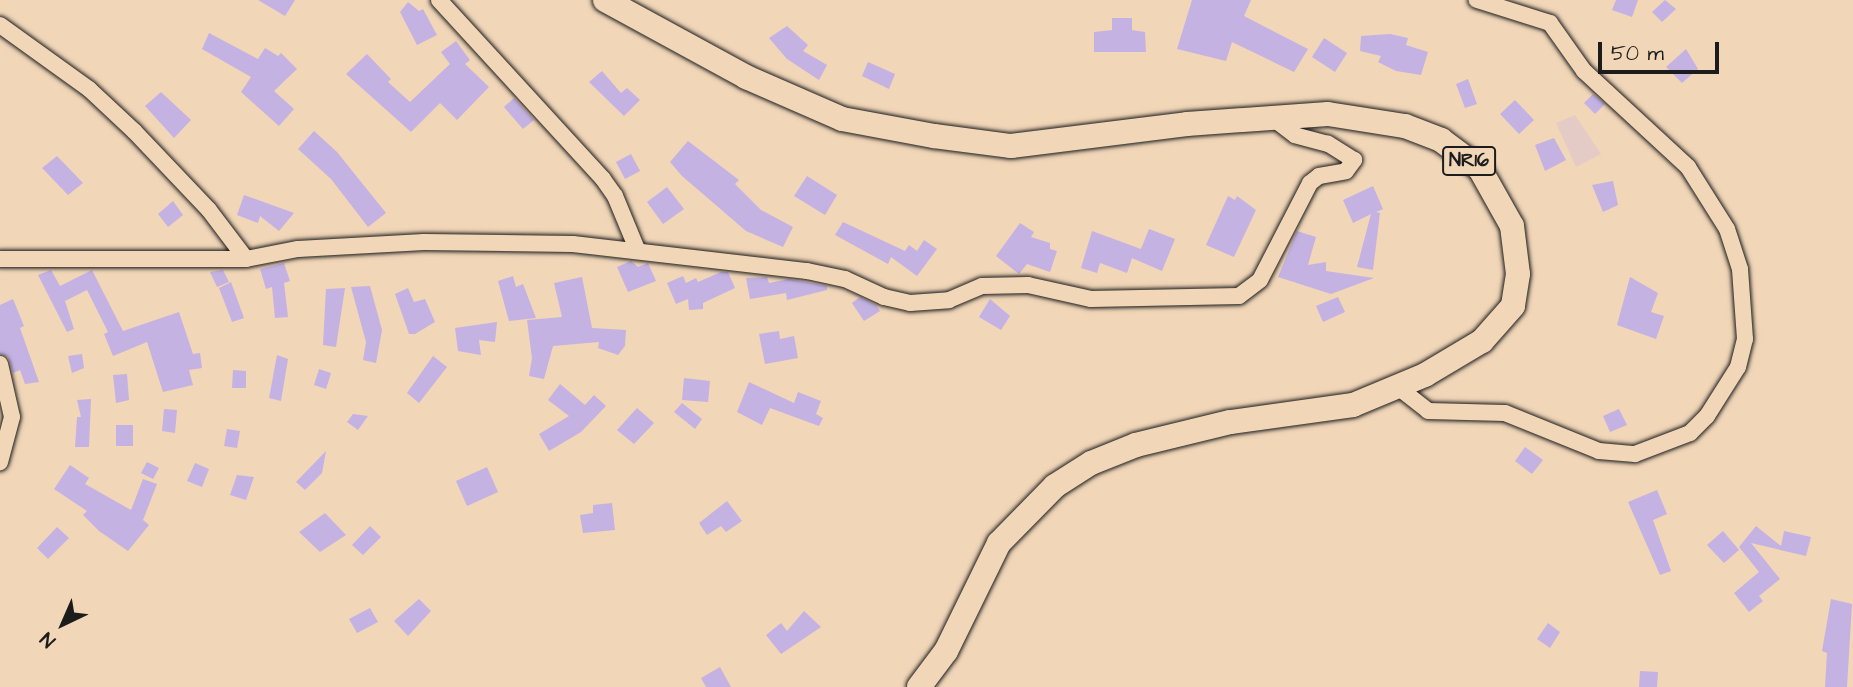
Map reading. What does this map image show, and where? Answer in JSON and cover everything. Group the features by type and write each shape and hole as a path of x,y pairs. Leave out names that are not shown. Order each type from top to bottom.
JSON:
{"main road":[{"name":"NR16","path":"605,0 747,78 842,119 920,134 1011,146 1269,116 1328,114 1405,126 1441,140 1480,169 1512,226 1518,274 1513,306 1482,341 1399,388 1353,405 1230,422 1136,445 1091,463 1055,486 999,543 946,651 919,687"}],"street":[{"path":"439,0 603,179 637,248"},
{"path":"1399,388 1428,411 1505,413 1599,451 1635,454 1690,433 1707,416 1738,367 1745,339 1740,269 1727,229 1688,167 1584,71 1550,23 1477,0"},
{"path":"0,24 89,89 134,131 209,210 246,259"},
{"path":"0,259 246,259 298,249 424,243 637,248 807,271 845,279 892,300 910,303 949,300 982,286 1028,285 1091,299 1239,296 1260,280 1310,183 1318,176 1346,171 1354,160 1328,144 1295,135 1269,116"},
{"path":"0,363 12,417 0,462"}],"shaded area":[{"path":"1575,115 1601,154 1576,167 1556,123"}],"building":[{"path":"258,0 295,0 285,16"},
{"path":"1192,0 1251,0 1244,16 1308,49 1294,72 1232,42 1226,61 1177,49"},
{"path":"1616,0 1638,0 1632,17 1612,10"},
{"path":"1665,0 1676,9 1662,22 1652,12"},
{"path":"408,2 419,11 423,9 437,35 417,45 400,12"},
{"path":"1112,18 1132,18 1132,30 1145,32 1146,52 1094,52 1094,32 1112,30"},
{"path":"787,26 808,45 803,51 827,65 819,80 787,59 769,38"},
{"path":"209,33 258,59 265,48 278,56 281,53 297,69 274,91 294,109 279,126 241,92 251,77 202,49"},
{"path":"1390,34 1408,38 1406,45 1428,52 1421,75 1396,71 1378,62 1381,56 1360,51 1361,36"},
{"path":"1324,38 1347,53 1335,72 1312,57"},
{"path":"456,41 470,60 465,64 489,87 457,120 440,103 411,132 346,74 367,54 391,79 388,82 410,102 450,64 441,52"},
{"path":"1686,49 1698,69 1682,83 1666,67"},
{"path":"868,62 895,74 889,89 862,76"},
{"path":"602,71 621,93 627,88 640,100 624,116 589,82"},
{"path":"1468,79 1477,104 1465,108 1456,84"},
{"path":"161,92 191,120 174,138 145,106"},
{"path":"1593,94 1605,104 1595,114 1584,103"},
{"path":"514,98 534,120 523,129 504,107"},
{"path":"1515,100 1534,120 1519,134 1500,114"},
{"path":"314,131 337,152 386,213 368,227 331,179 298,149"},
{"path":"1554,138 1566,160 1545,171 1535,145"},
{"path":"688,141 739,180 735,184 761,210 793,227 783,247 746,231 682,176 670,162"},
{"path":"631,154 640,171 625,179 616,162"},
{"path":"57,156 83,183 68,195 42,168"},
{"path":"807,176 837,195 825,215 794,196"},
{"path":"1613,181 1618,205 1603,212 1592,185"},
{"path":"1373,186 1383,209 1376,212 1380,213 1373,270 1357,267 1371,214 1353,223 1343,200"},
{"path":"667,187 684,209 663,224 647,202"},
{"path":"244,195 294,213 279,231 260,216 258,223 237,215"},
{"path":"1228,196 1235,200 1237,196 1256,210 1234,257 1206,245"},
{"path":"173,201 183,215 168,227 158,214"},
{"path":"843,222 905,251 909,245 917,251 924,240 937,249 917,276 891,257 888,264 835,235"},
{"path":"1020,223 1034,232 1031,237 1050,243 1050,249 1057,251 1050,272 1027,264 1019,274 996,256"},
{"path":"1149,229 1175,239 1162,271 1132,258 1127,273 1100,263 1097,273 1081,268 1092,231 1141,249"},
{"path":"1297,231 1316,237 1308,265 1326,262 1326,271 1374,278 1331,294 1278,277"},
{"path":"631,261 638,267 648,263 656,281 628,292 617,267"},
{"path":"284,263 290,281 284,283 288,317 275,318 272,287 266,289 260,269"},
{"path":"51,270 60,286 92,270 123,331 179,312 193,354 200,353 202,368 189,370 193,385 163,392 147,342 113,356 104,334 108,332 87,290 65,301 74,329 67,332 38,275"},
{"path":"223,270 229,282 217,287 210,272"},
{"path":"721,272 728,272 735,288 703,303 703,309 689,310 688,299 676,304 667,283 683,276 686,283 696,278 698,282"},
{"path":"513,276 516,287 523,284 536,318 509,321 498,281"},
{"path":"582,277 592,328 626,330 625,346 618,355 598,348 599,342 553,346 544,379 529,376 532,358 527,320 562,317 554,283"},
{"path":"767,277 769,283 789,279 827,286 827,290 787,300 786,293 750,299 746,278"},
{"path":"1630,277 1658,293 1651,312 1664,316 1656,339 1617,325"},
{"path":"231,282 244,318 232,322 219,288"},
{"path":"370,286 382,330 376,363 363,360 366,342 351,287"},
{"path":"345,288 336,347 323,345 326,289"},
{"path":"408,288 414,302 425,299 435,322 415,334 409,334 395,294"},
{"path":"860,297 876,305 880,311 864,321 852,303"},
{"path":"1338,297 1345,312 1323,322 1316,306"},
{"path":"13,299 24,326 20,328 39,382 25,384 20,370 13,373 8,357 0,354 0,305"},
{"path":"990,299 1010,316 1001,330 979,317"},
{"path":"497,322 495,342 479,340 481,355 458,351 455,328"},
{"path":"779,331 780,339 794,336 798,358 765,364 759,334"},
{"path":"82,354 84,368 72,373 68,356"},
{"path":"277,355 288,359 281,401 269,398"},
{"path":"433,356 447,367 419,403 407,393"},
{"path":"319,369 331,373 326,389 314,385"},
{"path":"233,370 246,371 246,388 232,388"},
{"path":"127,374 129,400 116,403 113,375"},
{"path":"684,378 710,381 708,402 682,400"},
{"path":"749,382 794,403 798,392 821,401 816,414 823,418 819,426 770,408 762,425 737,412"},
{"path":"560,384 585,405 594,395 606,406 581,432 549,451 539,434 569,416 548,400"},
{"path":"91,399 89,447 75,447 77,417 81,417 77,400"},
{"path":"682,403 702,419 695,429 674,412"},
{"path":"637,408 654,423 634,444 617,430"},
{"path":"164,409 177,410 175,433 162,431"},
{"path":"1619,409 1627,425 1610,432 1603,416"},
{"path":"353,414 368,416 358,430 347,422"},
{"path":"116,425 133,425 133,446 116,446"},
{"path":"227,429 240,431 237,448 224,446"},
{"path":"1525,447 1543,460 1532,474 1515,461"},
{"path":"326,451 322,473 305,490 296,482"},
{"path":"147,462 159,468 153,479 141,473"},
{"path":"195,463 209,469 202,487 187,481"},
{"path":"70,465 89,478 85,484 131,510 143,479 157,484 143,520 149,525 128,551 99,531 83,515 87,511 54,489"},
{"path":"487,467 498,492 467,506 456,481"},
{"path":"237,475 254,477 246,500 230,495"},
{"path":"1657,490 1667,514 1653,520 1671,571 1660,575 1628,502"},
{"path":"727,501 742,521 726,532 721,526 707,535 699,523"},
{"path":"612,503 615,530 583,533 580,515 593,513 593,505"},
{"path":"325,513 346,535 320,552 299,532"},
{"path":"370,526 381,537 363,555 352,545"},
{"path":"1756,526 1781,546 1784,531 1811,537 1806,556 1751,543 1780,579 1759,596 1763,601 1749,612 1734,593 1759,572 1739,547"},
{"path":"57,527 69,538 48,559 37,548"},
{"path":"1723,531 1739,550 1724,563 1707,545"},
{"path":"419,599 431,611 408,636 394,621"},
{"path":"1831,599 1852,604 1847,687 1825,687 1827,653 1822,651"},
{"path":"370,608 378,622 357,633 349,619"},
{"path":"804,611 821,627 781,654 766,635 781,623 787,631"},
{"path":"1548,623 1560,632 1550,648 1537,639"},
{"path":"720,667 731,687 706,687 701,678"},
{"path":"1640,671 1658,672 1657,687 1639,687"}]}
